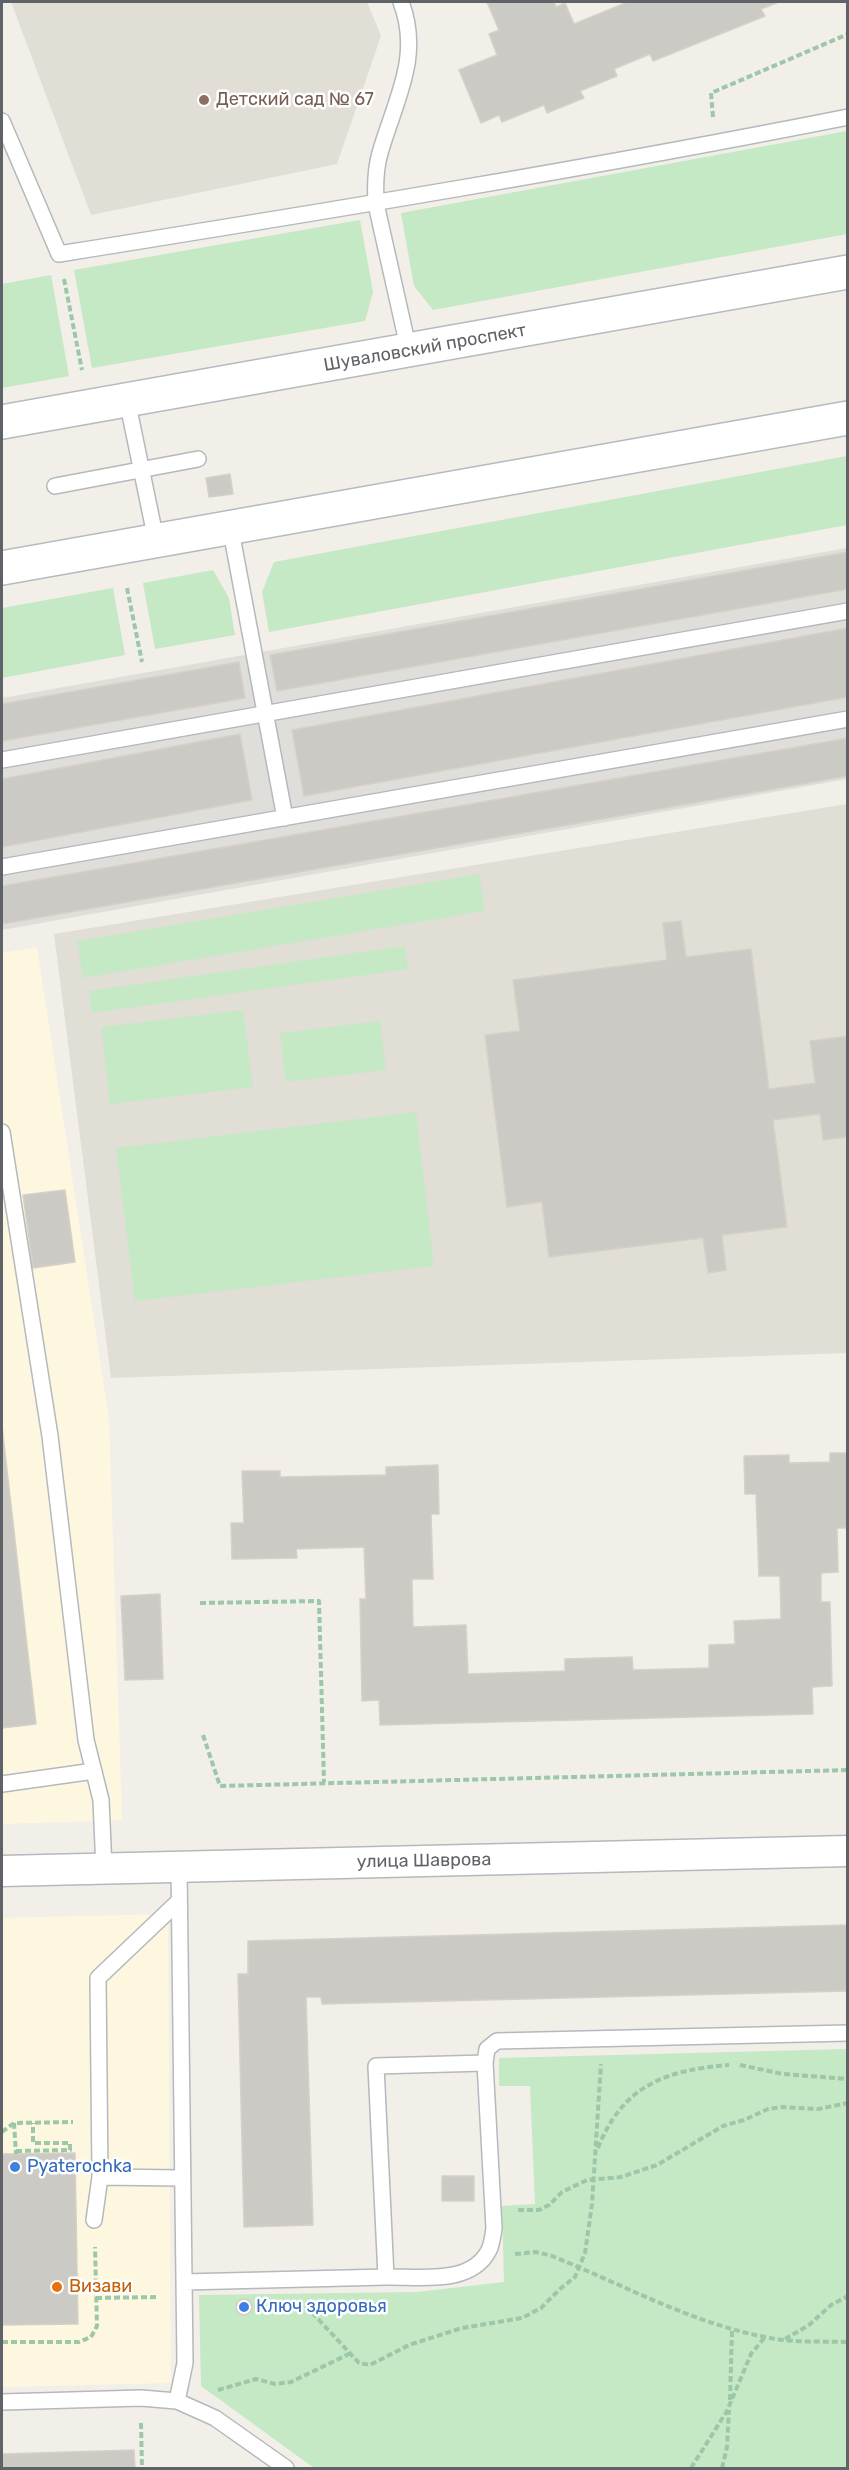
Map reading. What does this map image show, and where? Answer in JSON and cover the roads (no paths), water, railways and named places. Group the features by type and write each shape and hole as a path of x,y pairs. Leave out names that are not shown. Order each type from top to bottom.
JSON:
{"main road":[{"name":"Шуваловский проспект","path":"2,422 848,272"},
{"path":"2,568 848,418"}],"street":[{"name":"улица Шаврова","path":"2,1871 848,1851"}],"lane":[{"path":"401,2 407,19 410,47 406,74 380,155 375,181 376,204 409,351"},
{"path":"2,121 59,254 376,204 848,117"},
{"path":"127,400 156,540"},
{"path":"55,486 198,459"},
{"path":"230,526 285,818"},
{"path":"2,760 848,611"},
{"path":"2,867 848,718"},
{"path":"2,1132 50,1436 86,1740 101,1800 104,1869"},
{"path":"2,1784 94,1771"},
{"path":"177,2401 185,2363 179,1867"},
{"path":"94,2220 100,2177 98,1978 179,1901"},
{"path":"184,2289 281,2279 458,2275 477,2266 489,2250 494,2228 485,2063 487,2049 497,2041 848,2033"},
{"path":"386,2277 376,2066 485,2063"},
{"path":"100,2177 182,2178"},
{"path":"2,2402 141,2398 177,2401 215,2418 286,2469"}],"place":[{"name":"Детский сад № 67","path":"204,100"},
{"name":"Pyaterochka","path":"15,2167"},
{"name":"Визави","path":"57,2287"},
{"name":"Ключ здоровья","path":"244,2307"}]}
